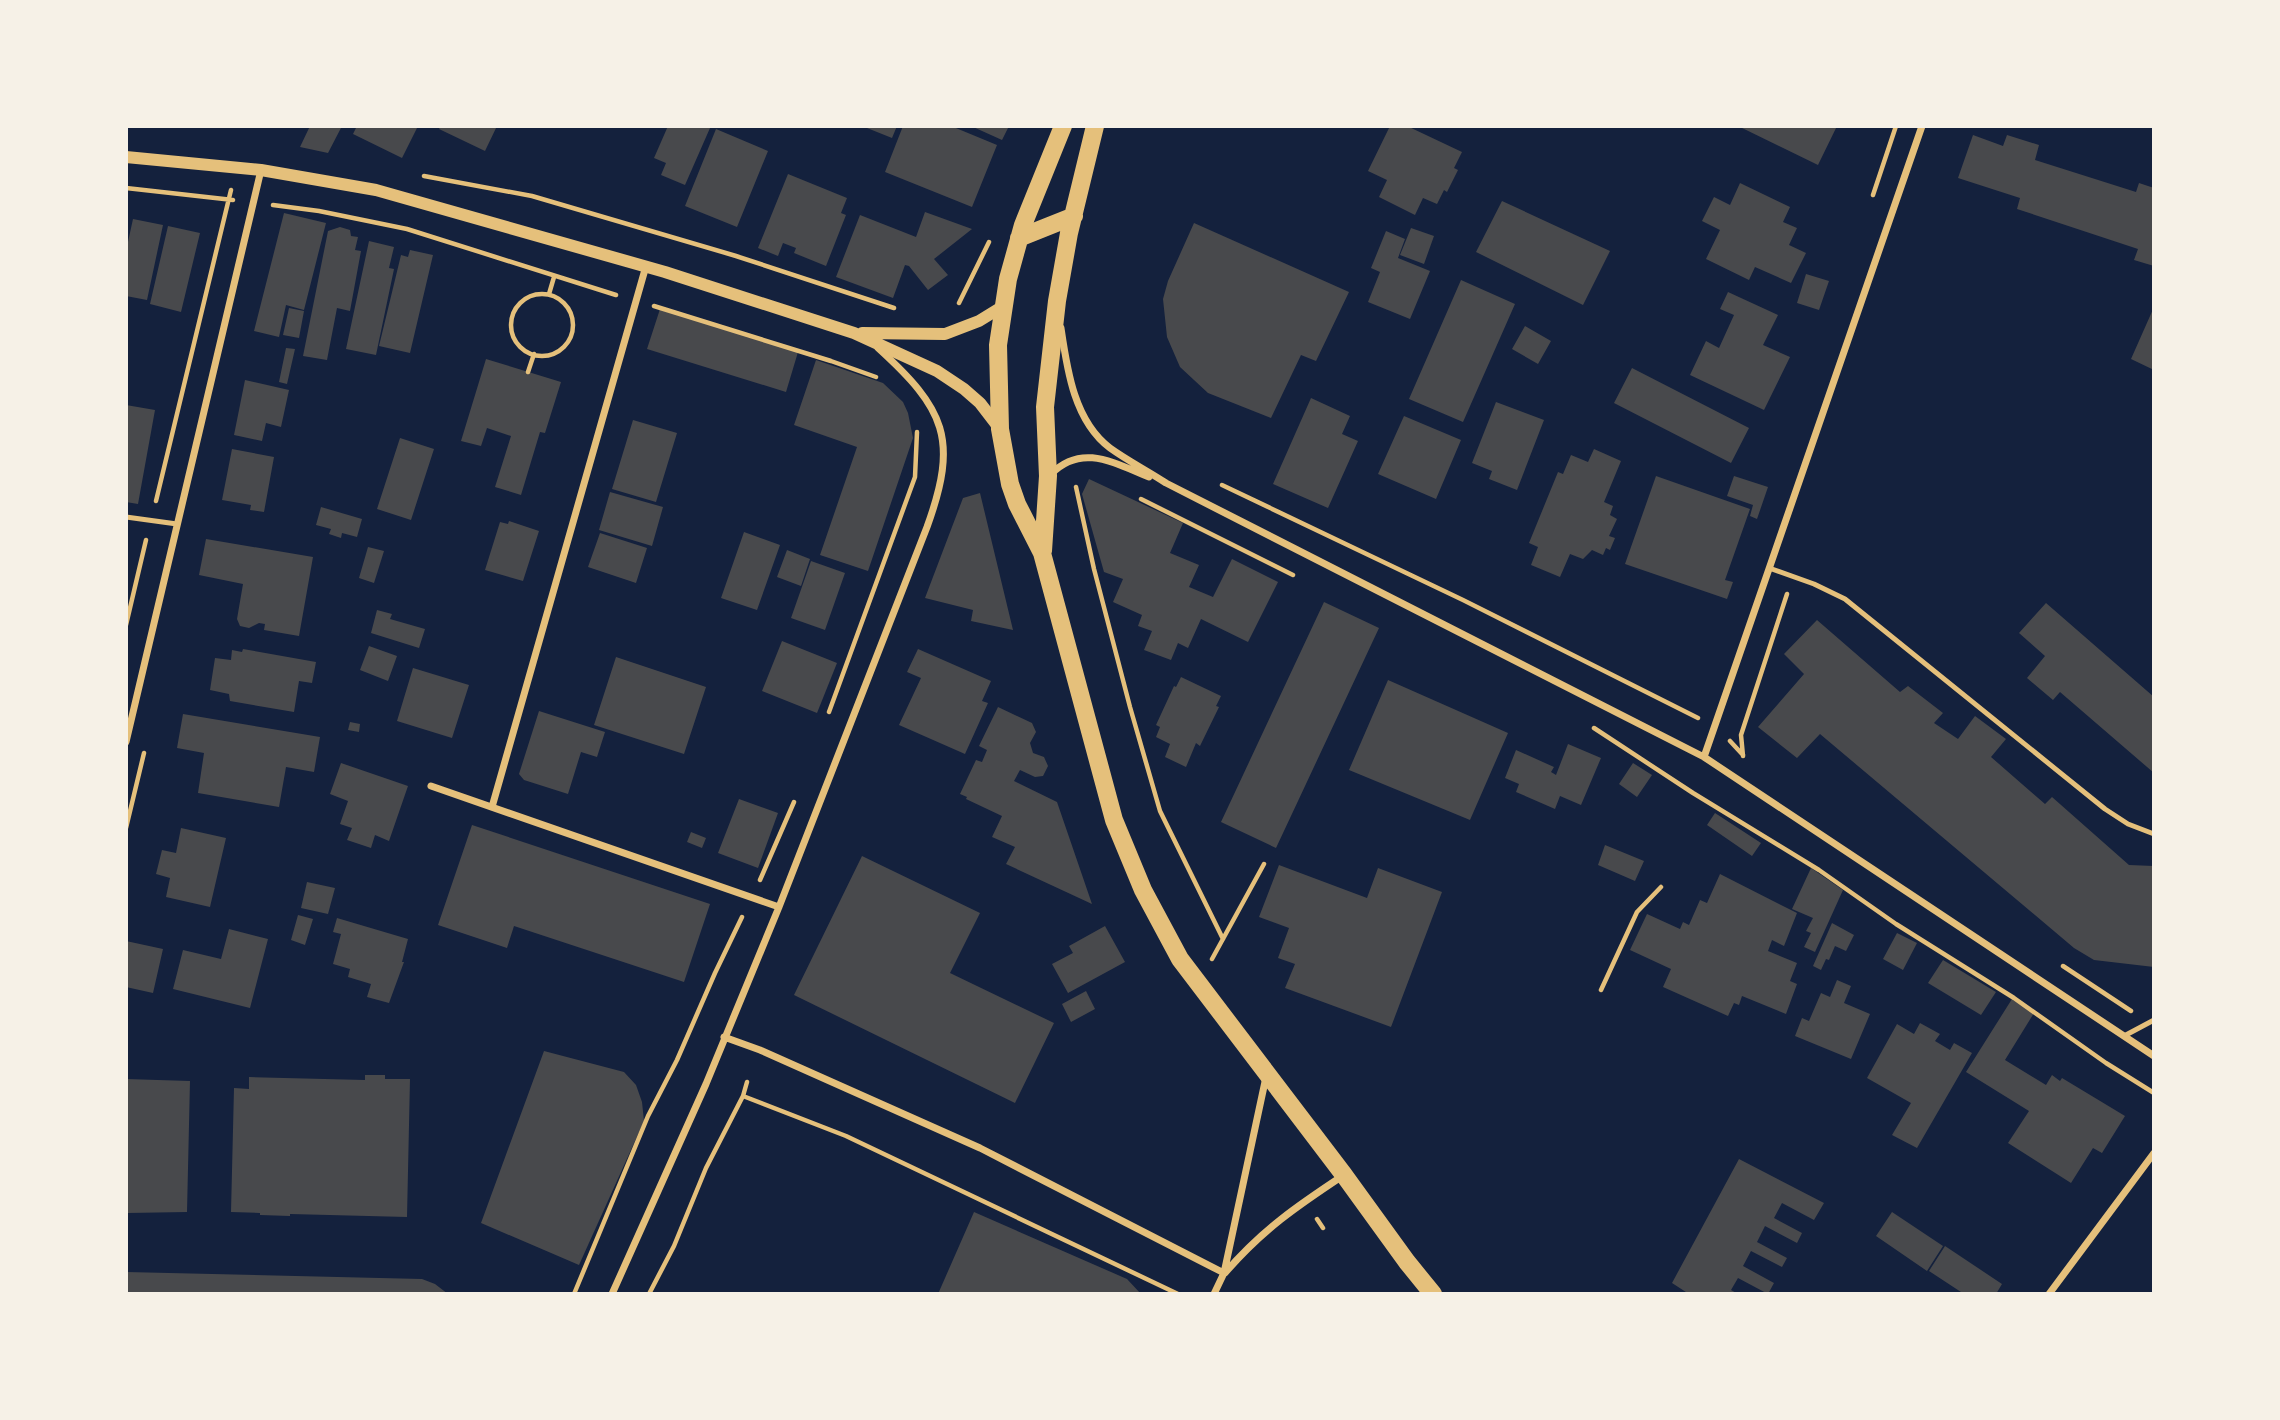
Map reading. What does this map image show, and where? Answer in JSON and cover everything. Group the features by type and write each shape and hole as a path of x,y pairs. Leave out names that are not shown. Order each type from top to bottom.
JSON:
{"main road":[{"path":"1063,126 1019,238 1008,279 998,345 1000,429 1010,484 1042,553 1114,820 1156,914 1180,959 1433,1294"},
{"path":"1042,553 1048,476 1045,407 1057,301 1096,126"},
{"path":"1019,238 1074,216"}],"street":[{"path":"1704,757 1922,126"},
{"path":"126,157 261,170 376,190 646,266 861,335 950,377 980,403 1000,429"},
{"path":"126,742 261,170"},
{"path":"492,807 646,266"},
{"path":"1057,301 1067,371 1087,421 1109,447 1166,483 1704,757 2154,1056"},
{"path":"861,335 945,334 979,321 1004,305"},
{"path":"612,1294 706,1084 779,906 942,484 945,446 934,413 915,384 861,335"},
{"path":"1048,476 1070,459 1096,458 1166,483"},
{"path":"431,786 779,906"},
{"path":"724,1037 760,1050 980,1148 1224,1273"},
{"path":"1214,1294 1224,1273 1266,1075"},
{"path":"2049,1294 2154,1153"},
{"path":"1224,1273 1265,1230 1344,1175"}],"lane":[{"path":"126,517 177,524"},
{"path":"1769,568 1845,599 2105,809 2128,824 2154,834"},
{"path":"2124,1036 2154,1020"}],"path":[{"path":"126,625 237,167"},
{"path":"126,188 319,211 407,229 554,277 831,360 878,378"},
{"path":"550,294 554,277"},
{"path":"550,294 559,298 572,314 572,335 559,351 549,355 534,354 521,347 514,339 512,319 515,310 530,296 550,294"},
{"path":"528,372 534,354"},
{"path":"825,725 915,477 917,426"},
{"path":"1070,459 1094,569 1160,811 1223,939"},
{"path":"1216,482 1439,588 1672,707 1715,725"},
{"path":"1132,495 1295,576"},
{"path":"1731,775 1743,755 1741,735 1793,577"},
{"path":"1590,725 1693,793 1819,870 1896,924 2014,998 2106,1063 2154,1093"},
{"path":"575,1294 648,1115 677,1060 794,801"},
{"path":"1198,984 1264,864"},
{"path":"1601,990 1637,912 1661,887"},
{"path":"649,1294 674,1247 706,1168 743,1096 747,1082"},
{"path":"743,1096 846,1136 1178,1294"}],"building":[{"path":"310,126 342,126 328,153 300,147"},
{"path":"357,126 418,126 402,158 353,134"},
{"path":"441,126 497,126 485,151 439,129"},
{"path":"668,126 710,128 685,185 661,175 666,163 654,158"},
{"path":"862,126 897,126 892,138"},
{"path":"903,126 951,126 997,145 972,207 885,172"},
{"path":"971,126 1009,126 1002,140"},
{"path":"1390,126 1407,126 1462,152 1454,168 1458,170 1447,192 1444,190 1437,204 1423,198 1415,215 1379,197 1387,180 1368,171"},
{"path":"1738,126 1837,126 1818,165"},
{"path":"716,129 768,151 737,227 685,206"},
{"path":"1973,135 2003,146 2007,135 2039,145 2035,160 2136,192 2139,183 2154,188 2154,266 2134,260 2138,249 2017,209 2020,198 1958,178"},
{"path":"788,174 847,198 841,213 846,215 826,266 794,253 796,248 783,243 778,256 758,248"},
{"path":"1740,183 1790,207 1783,222 1797,228 1789,245 1806,253 1791,283 1755,267 1749,280 1706,259 1720,230 1702,221 1714,197 1730,205"},
{"path":"1502,201 1610,251 1583,305 1476,252"},
{"path":"925,212 972,229 934,259 948,275 928,290 909,266 905,265 893,298 836,277 860,215 916,237"},
{"path":"284,213 326,223 304,310 286,305 279,337 254,331"},
{"path":"133,219 163,225 147,300 126,296 126,251"},
{"path":"1194,223 1349,292 1316,361 1301,355 1271,418 1208,393 1180,367 1167,337 1163,299 1168,281"},
{"path":"168,226 200,233 181,312 150,304"},
{"path":"340,227 350,230 351,236 358,237 355,250 361,251 350,311 337,308 327,360 303,356 328,231"},
{"path":"1411,228 1434,236 1424,264 1400,255"},
{"path":"1386,231 1405,239 1398,258 1430,271 1410,319 1368,302 1380,272 1371,268"},
{"path":"369,241 394,247 389,268 394,269 376,355 346,349"},
{"path":"410,250 433,255 410,353 379,346 401,255 408,257"},
{"path":"1806,274 1829,281 1819,310 1797,303"},
{"path":"1461,280 1515,304 1463,422 1409,399"},
{"path":"1728,292 1778,315 1763,345 1790,357 1764,410 1690,375 1706,341 1719,348 1734,315 1720,309"},
{"path":"2154,307 2154,370 2131,359"},
{"path":"289,308 304,311 299,338 283,335"},
{"path":"660,309 798,352 786,392 647,349"},
{"path":"1525,326 1551,341 1538,364 1512,349"},
{"path":"286,348 295,349 287,384 279,382"},
{"path":"486,359 561,382 545,433 540,432 521,495 495,487 511,436 487,428 481,446 461,441"},
{"path":"816,360 883,383 903,402 908,413 913,438 868,571 820,555 857,447 794,425"},
{"path":"1632,368 1749,428 1731,463 1614,403"},
{"path":"245,380 289,390 281,427 266,423 262,441 234,435"},
{"path":"1311,398 1350,416 1342,434 1358,441 1328,508 1273,484"},
{"path":"1496,402 1544,420 1517,490 1489,479 1492,471 1472,463"},
{"path":"126,405 155,410 138,504 126,502"},
{"path":"1404,416 1461,440 1436,499 1378,474"},
{"path":"633,420 677,433 656,502 612,489"},
{"path":"400,438 434,449 411,520 377,509"},
{"path":"232,449 274,457 264,512 250,510 251,505 222,500"},
{"path":"1594,449 1621,461 1604,502 1613,506 1610,515 1617,519 1609,536 1615,538 1610,550 1606,548 1603,555 1592,550 1583,559 1570,554 1560,577 1531,565 1538,547 1529,543 1558,472 1563,474 1571,455 1588,462"},
{"path":"1656,476 1750,509 1725,580 1733,582 1727,599 1625,564"},
{"path":"1734,476 1768,487 1757,519 1750,516 1753,505 1727,496"},
{"path":"1089,479 1183,523 1170,553 1199,565 1189,587 1213,597 1232,559 1278,582 1248,642 1201,619 1188,648 1178,643 1171,660 1144,650 1152,631 1138,626 1142,615 1113,602 1123,579 1104,572 1082,494"},
{"path":"610,492 663,507 652,546 599,530"},
{"path":"980,493 1013,630 971,621 973,610 925,598 963,498"},
{"path":"321,507 362,519 357,537 342,533 341,538 329,534 331,529 316,525"},
{"path":"509,521 539,531 523,581 485,570 500,522 508,524"},
{"path":"744,532 780,545 757,610 721,598"},
{"path":"600,533 647,548 636,583 588,567"},
{"path":"206,539 313,557 299,636 264,630 265,624 259,623 249,628 240,626 237,619 243,584 199,575"},
{"path":"368,547 384,551 374,583 359,578"},
{"path":"787,550 810,559 801,586 777,577"},
{"path":"811,561 845,573 825,630 791,618"},
{"path":"1324,602 1379,628 1276,848 1221,822"},
{"path":"2046,603 2154,697 2154,773 2060,692 2053,700 2027,678 2045,656 2019,633"},
{"path":"377,610 392,614 390,619 425,629 419,648 371,633"},
{"path":"1817,620 1900,692 1908,686 1943,713 1934,723 1958,739 1975,716 2006,739 1991,757 2045,804 2052,797 2129,865 2154,866 2154,967 2094,960 2074,948 1820,734 1797,758 1758,727 1804,674 1784,654"},
{"path":"782,641 837,663 817,713 762,691"},
{"path":"369,646 397,656 388,681 360,670"},
{"path":"243,649 316,662 312,683 299,681 294,712 230,701 229,694 210,690 215,658 231,660 232,650 242,652"},
{"path":"918,649 991,681 982,701 988,703 965,754 899,725 921,678 907,672"},
{"path":"616,657 706,687 684,754 594,725"},
{"path":"413,668 469,685 452,738 397,721"},
{"path":"1181,677 1221,696 1216,706 1219,707 1200,746 1196,743 1186,767 1165,757 1170,744 1156,737 1160,727 1156,725"},
{"path":"1388,680 1508,733 1470,820 1349,770"},
{"path":"998,707 1032,723 1036,732 1030,743 1033,753 1044,757 1048,766 1043,776 1035,777 1020,770 1014,781 1057,802 1092,904 1006,864 1015,847 992,837 1002,816 960,794 976,760 982,762 987,750 979,746"},
{"path":"539,711 605,732 597,757 581,752 568,794 524,780 519,774"},
{"path":"183,714 320,737 314,772 286,767 279,807 198,793 204,753 177,748"},
{"path":"350,722 360,724 359,732 348,730"},
{"path":"1568,744 1601,758 1581,805 1560,796 1555,809 1516,792 1519,784 1505,778 1516,750 1554,767 1551,772 1556,775"},
{"path":"341,763 408,786 389,841 375,835 371,848 347,840 352,828 340,824 348,801 330,794"},
{"path":"1633,763 1652,775 1637,797 1619,784"},
{"path":"739,799 778,813 758,868 718,853"},
{"path":"1715,813 1761,843 1752,856 1707,825"},
{"path":"472,825 710,904 684,982 514,926 507,948 438,925"},
{"path":"181,828 226,838 210,907 166,897 170,878 156,874 162,850 176,853"},
{"path":"691,832 706,838 702,848 687,842"},
{"path":"1605,845 1644,861 1635,881 1598,865"},
{"path":"862,856 980,913 950,973 1054,1023 1015,1103 794,995"},
{"path":"1279,865 1367,898 1378,868 1442,892 1391,1027 1285,988 1295,964 1278,958 1289,928 1259,917"},
{"path":"1811,868 1843,890 1815,952 1804,947 1811,933 1806,931 1813,918 1792,909"},
{"path":"1720,874 1797,913 1784,946 1772,940 1768,951 1797,963 1790,981 1797,984 1786,1014 1742,996 1739,1005 1734,1003 1728,1016 1663,987 1671,969 1630,950 1647,914 1680,929 1683,922 1689,925 1700,900 1707,903"},
{"path":"307,882 335,888 328,914 301,908"},
{"path":"298,915 313,919 305,945 291,940"},
{"path":"337,918 408,939 404,962 389,1003 367,997 371,984 348,977 350,969 333,964 341,934 333,932"},
{"path":"1832,923 1854,935 1846,951 1835,946 1821,970 1813,966"},
{"path":"1105,926 1125,962 1068,993 1052,964 1073,953 1069,946"},
{"path":"229,929 268,939 250,1008 173,989 183,950 221,959"},
{"path":"1897,933 1917,943 1903,970 1883,959"},
{"path":"126,941 163,949 153,993 126,987"},
{"path":"1943,960 1996,992 1981,1015 1928,983"},
{"path":"1837,980 1851,986 1844,1003 1870,1014 1851,1059 1795,1036 1802,1018 1809,1021 1821,993 1830,997"},
{"path":"1086,991 1095,1009 1071,1022 1062,1004"},
{"path":"2012,999 2034,1013 2005,1060 2046,1085 2052,1075 2060,1081 2062,1078 2125,1116 2102,1153 2093,1148 2071,1183 2008,1143 2029,1111 1966,1072"},
{"path":"1920,1023 1940,1034 1935,1041 1950,1050 1954,1043 1972,1053 1917,1148 1892,1135 1911,1103 1867,1078 1897,1024 1914,1034"},
{"path":"544,1051 624,1072 636,1085 642,1102 644,1121 579,1265 481,1223"},
{"path":"365,1075 385,1075 385,1079 410,1079 407,1217 290,1216 231,1212 234,1088 249,1089 249,1077 365,1080"},
{"path":"126,1079 190,1081 187,1212 127,1213"},
{"path":"1739,1159 1824,1203 1814,1220 1782,1203 1774,1218 1802,1233 1797,1243 1765,1226 1757,1242 1787,1258 1782,1267 1751,1251 1743,1266 1774,1283 1768,1294 1738,1278 1731,1290 1738,1294 1689,1294 1672,1283"},
{"path":"974,1212 1127,1279 1141,1294 938,1294"},
{"path":"1892,1212 1943,1246 1927,1271 1876,1236"},
{"path":"1945,1246 2002,1284 1996,1294 1964,1294 1929,1271"},
{"path":"126,1272 422,1279 435,1284 448,1294 126,1294"}]}
